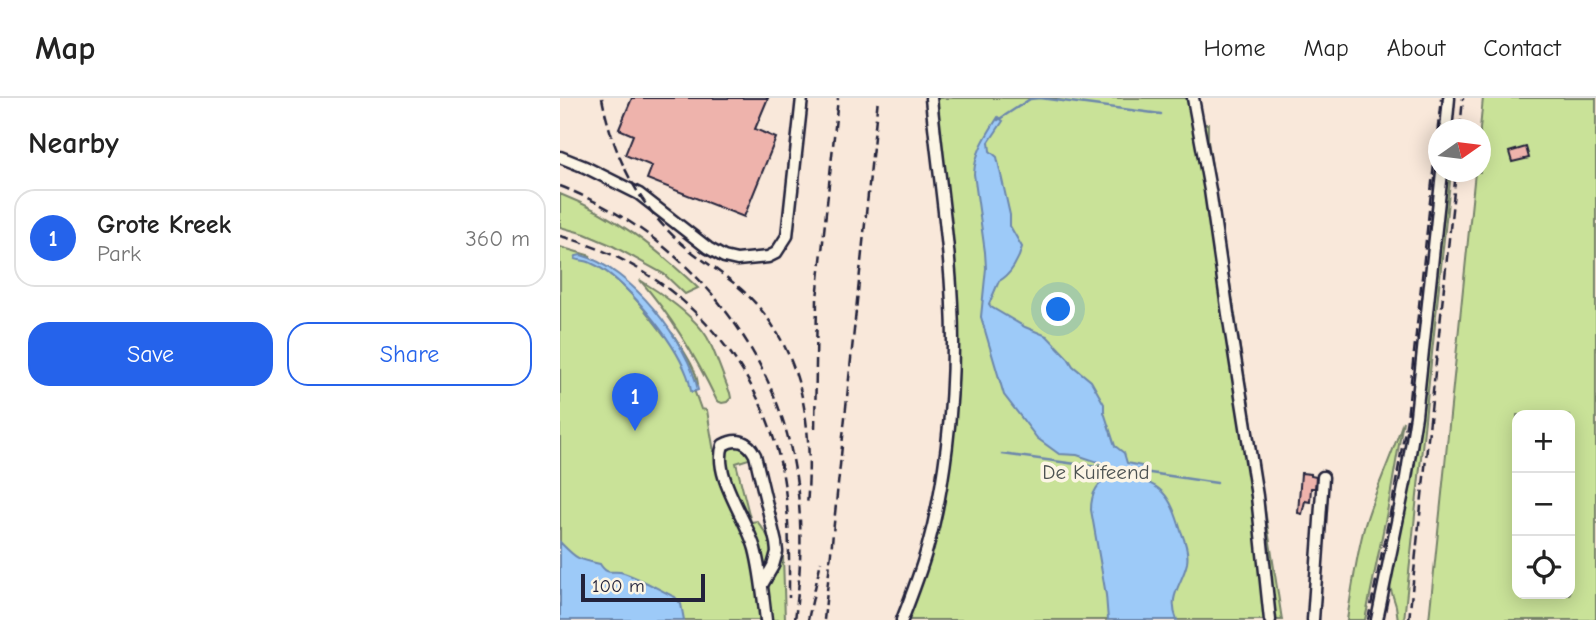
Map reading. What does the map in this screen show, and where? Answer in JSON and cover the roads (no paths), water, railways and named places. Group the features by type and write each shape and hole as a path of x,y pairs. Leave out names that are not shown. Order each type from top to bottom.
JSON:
{"street":[{"path":"560,157 639,194 708,248 724,257 737,260 768,257 776,253 787,236 802,98"},
{"path":"902,620 919,576 935,516 947,438 952,375 950,270 931,98"},
{"path":"1193,98 1256,485 1270,620"},
{"path":"1447,119 1449,98"},
{"path":"1377,620 1416,416 1440,182"},
{"path":"762,584 776,560 776,544 755,455 747,444 733,440 723,445 722,466 753,543 766,620"},
{"path":"1313,620 1322,477"}],"water":[{"path":"998,117 1003,121 989,142 990,151 997,157 1010,226 1022,247 1014,266 999,281 989,304 1025,327 1047,336 1073,366 1091,381 1104,404 1115,446 1124,453 1127,463 1142,466 1143,469 1121,471 1122,477 1147,482 1168,499 1187,555 1185,571 1174,597 1177,620 1108,620 1091,510 1096,489 1112,473 1110,466 1077,455 1059,454 1037,438 1004,395 981,317 986,268 974,174 979,151"},
{"path":"581,255 619,275 654,309 682,350 698,390 691,391 688,377 660,328 604,270 589,262 575,259"},
{"path":"560,542 577,558 600,564 608,572 631,575 675,597 681,604 684,620 560,620"}],"waterway":[{"path":"1040,98 1161,114"},
{"path":"998,120 1030,99 1040,98"},
{"path":"1002,454 1113,469"},
{"path":"1130,470 1217,483"}],"railway":[{"path":"602,98 621,161 655,217 687,248 757,305 786,350 796,374 807,426 807,506"},
{"path":"815,429 817,299 838,98"},
{"path":"824,620 878,98"},
{"path":"1368,620 1407,419 1441,98"},
{"path":"1461,119 1463,98"},
{"path":"1409,620 1455,182"},
{"path":"560,186 605,207 646,233 684,264 717,300 745,340 768,383 785,429 796,477 800,548 795,620"},
{"path":"560,236 601,250 640,270 675,295 706,324 733,357 755,394 772,434 783,476 788,522 789,598"},
{"path":"808,620 821,561"}],"place":[{"name":"Grote Kreek","path":"635,431"}],"park label":[{"name":"De Kuifeend","path":"1096,472"}]}
